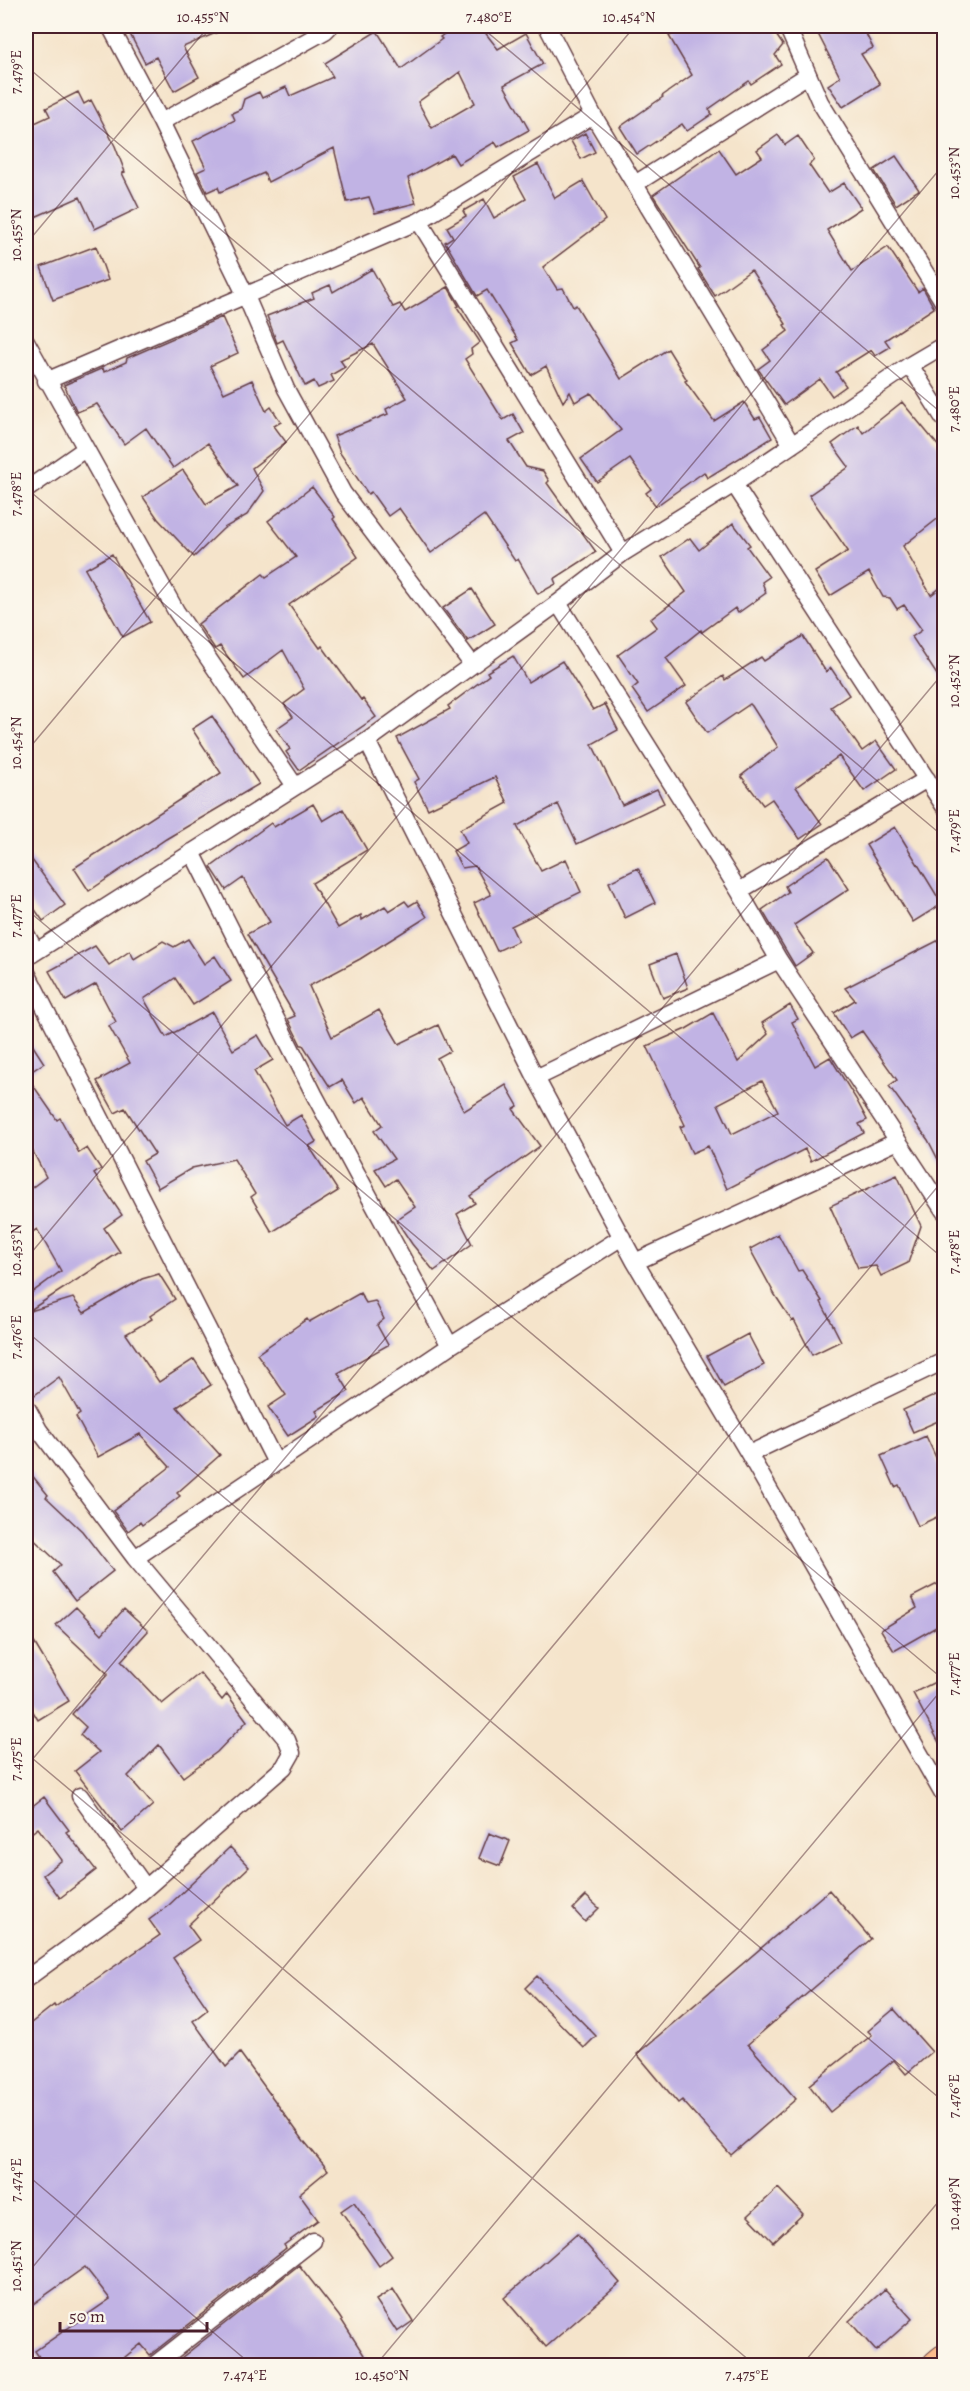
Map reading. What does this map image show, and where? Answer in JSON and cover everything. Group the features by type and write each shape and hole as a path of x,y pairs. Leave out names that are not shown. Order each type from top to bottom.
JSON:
{"highway":[{"path":"938,2366 945,2361"}],"street":[{"path":"110,26 161,122 245,294 286,389 343,493 472,664"},
{"path":"161,122 325,31 330,26"},
{"path":"547,26 593,116 792,445"},
{"path":"787,26 820,102 945,303"},
{"path":"635,184 808,75"},
{"path":"46,381 419,221 593,116"},
{"path":"419,221 623,552"},
{"path":"26,341 46,381 176,611 295,786"},
{"path":"26,934 30,954 367,741 558,603 623,552 734,484 910,365 945,345"},
{"path":"910,365 945,419"},
{"path":"26,490 85,449"},
{"path":"734,484 945,806"},
{"path":"558,603 739,891 779,960 945,1211"},
{"path":"367,741 536,1078 635,1262 749,1454 945,1796"},
{"path":"739,891 927,779"},
{"path":"192,852 315,1096 450,1346"},
{"path":"536,1078 779,960"},
{"path":"26,971 276,1463"},
{"path":"635,1262 898,1141"},
{"path":"135,1558 450,1346 622,1237"},
{"path":"749,1454 945,1361"},
{"path":"26,1406 39,1430 135,1558 286,1740 292,1753 284,1767 122,1909 26,1979"},
{"path":"80,1796 146,1888"},
{"path":"153,2366 313,2241"}],"building":[{"path":"145,26 232,26 183,47 199,77 174,91 156,57 145,63 130,34"},
{"path":"438,26 480,26 498,49 526,33 543,64 504,85 529,130 498,147 495,142 458,164 452,154 408,178 416,203 375,213 369,197 347,202 334,148 268,182 264,173 220,192 218,187 207,192 197,172 206,168 193,141 235,120 232,113 241,109 244,99 259,92 262,98 286,87 290,96 333,77 325,63 377,31 401,69 442,39 440,37 444,34","holes":["460,72 475,103 432,128 418,102"]},
{"path":"667,26 770,26 783,45 775,55 781,64 751,84 749,81 709,109 712,114 687,131 682,124 637,154 620,127 692,75 669,36 673,34"},
{"path":"814,26 862,26 873,48 861,54 880,84 843,107 828,85 840,77"},
{"path":"78,92 84,104 91,100 115,146 125,172 122,173 139,208 95,229 80,197 26,221 26,127 50,116 46,108"},
{"path":"585,133 595,152 581,159 571,141"},
{"path":"778,135 785,145 798,136 814,160 809,165 828,193 844,183 861,208 827,230 852,271 888,247 918,292 923,288 934,308 885,340 890,347 875,356 871,350 836,372 846,386 832,396 820,379 784,405 758,369 770,360 763,350 788,331 784,325 786,324 751,270 715,296 698,269 700,268 653,195 719,149 736,174 762,157 757,150"},
{"path":"896,156 919,190 896,205 874,170"},
{"path":"538,164 555,198 583,181 605,220 543,267 557,289 563,288 573,307 576,305 621,379 668,349 687,380 685,381 714,421 744,402 755,419 760,417 772,438 707,478 704,472 656,506 646,493 651,489 630,459 597,482 581,459 621,430 591,393 575,402 570,392 563,402 546,366 531,375 512,343 518,340 487,290 477,296 445,242 453,237 447,227 466,216 463,211 484,199 494,218 526,199 514,177"},
{"path":"96,246 108,280 53,300 41,267"},
{"path":"372,269 393,307 400,304 405,312 448,287 459,306 457,307 480,342 471,349 472,354 465,359 503,420 513,414 524,433 509,441 526,467 543,471 549,481 547,483 596,552 554,579 556,584 538,594 518,559 515,561 484,515 431,553 399,508 388,516 371,492 368,494 340,453 334,436 388,414 386,409 407,398 373,344 340,360 345,367 331,375 334,381 318,388 314,381 305,386 283,340 277,343 267,316 314,298 312,293 330,285 333,292"},
{"path":"222,317 238,353 210,366 224,393 252,380 266,411 271,407 281,422 274,426 286,442 252,468 264,491 247,515 224,528 194,557 158,519 143,497 183,470 206,504 238,486 208,443 173,468 146,428 124,444 97,404 77,412 64,385 103,368 104,372 126,362 127,358"},
{"path":"902,402 945,454 945,513 903,546 931,595 945,584 945,687 912,637 922,630 904,605 897,609 890,598 883,597 869,572 830,596 815,572 848,551 809,495 849,467 832,444 858,425 863,433"},
{"path":"312,487 335,517 333,519 358,557 289,605 320,648 322,646 376,717 299,770 286,752 290,749 276,729 293,717 284,704 304,689 283,650 244,679 220,646 215,649 198,624 263,574 266,577 296,557 268,521"},
{"path":"733,523 750,545 747,547 769,577 762,582 766,593 738,613 735,608 702,632 701,630 666,658 686,686 648,712 632,689 638,684 618,655 657,627 651,619 686,592 662,557 690,538 699,550"},
{"path":"112,554 150,622 123,637 85,569"},
{"path":"472,589 495,624 468,641 443,608"},
{"path":"803,636 826,672 831,668 849,695 831,707 862,751 876,741 896,769 864,791 839,756 796,787 822,824 800,839 772,799 763,805 741,776 778,747 752,706 750,704 707,733 686,702 723,676 725,680 761,657 764,661"},
{"path":"513,656 528,682 562,661 593,710 605,704 618,730 592,744 622,805 657,789 664,803 577,844 558,804 517,826 541,871 566,859 581,892 511,926 518,941 497,951 474,903 491,895 475,866 462,868 453,851 467,843 460,829 508,803 495,777 428,809 414,782 419,779 397,738 450,709 448,706 489,675 487,672"},
{"path":"212,716 259,784 166,839 89,891 74,868 221,773 192,729"},
{"path":"313,804 323,821 343,809 367,850 312,883 338,928 361,915 362,920 385,906 389,911 405,901 409,906 417,901 427,917 360,959 309,986 332,1037 379,1010 399,1044 438,1025 450,1051 437,1058 464,1111 506,1085 518,1106 513,1109 540,1146 470,1196 475,1203 457,1214 472,1244 434,1271 396,1220 415,1207 396,1179 386,1186 375,1169 394,1159 374,1131 382,1125 364,1097 356,1103 342,1080 330,1087 301,1045 288,1019 295,1016 247,934 270,922 243,878 226,890 211,867 271,823 274,827"},
{"path":"895,827 942,904 913,922 866,845"},
{"path":"26,852 65,905 43,921 26,897"},
{"path":"828,857 849,889 794,925 813,953 795,966 762,910 788,892 785,886"},
{"path":"638,868 655,903 625,918 609,882"},
{"path":"945,937 945,1173 928,1140 889,1086 897,1080 862,1031 850,1038 834,1013 855,1000 845,988"},
{"path":"188,939 204,964 215,956 231,981 193,1005 175,978 144,999 166,1037 212,1012 233,1050 258,1035 273,1060 254,1071 285,1125 301,1115 316,1142 309,1146 338,1191 272,1232 251,1197 255,1194 234,1159 192,1168 158,1188 143,1161 155,1154 125,1108 115,1113 97,1081 130,1063 109,1026 116,1022 96,984 66,1001 49,971 95,946 109,965 130,951 134,959 163,941 174,947"},
{"path":"676,954 688,988 663,998 650,964"},
{"path":"790,1005 798,1019 792,1022 815,1066 830,1057 867,1120 859,1124 864,1133 811,1161 805,1149 727,1189 708,1146 692,1153 680,1127 685,1125 647,1046 686,1029 713,1013 738,1062 768,1034 762,1023","holes":["762,1081 778,1111 732,1134 718,1104"]},
{"path":"26,1035 44,1063 26,1075"},
{"path":"26,1075 57,1120 60,1118 79,1153 87,1148 101,1169 94,1174 122,1215 104,1228 120,1252 27,1312 73,1298 84,1313 142,1279 159,1274 175,1299 150,1316 152,1319 126,1334 159,1382 194,1359 211,1385 177,1407 220,1455 177,1493 180,1496 142,1525 140,1522 128,1531 113,1511 170,1467 140,1434 98,1457 76,1417 80,1414 59,1377 32,1397 26,1396 26,1297 61,1271 37,1229 26,1236 26,1192 46,1177 26,1138"},
{"path":"897,1175 921,1226 908,1263 881,1276 876,1266 858,1268 830,1206"},
{"path":"778,1234 798,1271 802,1270 822,1301 841,1341 812,1355 794,1320 792,1321 775,1295 750,1249"},
{"path":"360,1293 366,1303 375,1301 384,1319 377,1325 388,1345 338,1373 349,1391 316,1411 319,1416 288,1436 268,1407 286,1395 257,1354 307,1319 309,1322"},
{"path":"748,1334 764,1365 724,1387 707,1356"},
{"path":"945,1391 945,1418 913,1432 903,1410"},
{"path":"926,1436 945,1477 945,1513 918,1526 899,1485 895,1487 881,1456"},
{"path":"26,1468 48,1495 46,1497 82,1531 113,1571 75,1601 53,1572 61,1565 26,1532"},
{"path":"945,1580 945,1622 894,1651 881,1630 917,1608 912,1597"},
{"path":"76,1607 102,1634 124,1609 148,1631 121,1661 162,1704 200,1673 222,1700 227,1694 247,1721 217,1752 183,1777 159,1745 128,1776 153,1805 122,1832 75,1771 99,1752 80,1735 86,1727 72,1714 108,1674 56,1625"},
{"path":"26,1629 69,1701 38,1720 26,1700"},
{"path":"945,1677 945,1754 913,1693"},
{"path":"44,1797 69,1830 66,1832 96,1870 60,1898 43,1875 62,1860 38,1828 26,1837 26,1811"},
{"path":"489,1833 510,1841 500,1866 479,1858"},
{"path":"230,1847 249,1867 188,1925 199,1940 173,1958 208,2009 193,2021 226,2067 240,2053 328,2170 299,2194 318,2220 284,2245 286,2248 150,2355 141,2344 114,2366 45,2366 35,2351 110,2299 85,2267 26,2309 26,2027 54,2005 55,2007 160,1935 149,1920 169,1905"},
{"path":"829,1890 871,1939 748,2044 796,2099 731,2155 682,2100 678,2103 637,2054"},
{"path":"586,1896 599,1908 585,1922 573,1909"},
{"path":"537,1976 596,2036 584,2048 525,1988"},
{"path":"894,2009 932,2052 906,2074 894,2060 830,2112 809,2085 872,2035 868,2031"},
{"path":"778,2188 803,2214 773,2242 748,2216"},
{"path":"354,2202 392,2256 379,2266 341,2211"},
{"path":"577,2234 620,2283 546,2347 504,2298"},
{"path":"299,2265 339,2316 371,2366 171,2366"},
{"path":"393,2289 413,2321 397,2332 376,2300"},
{"path":"885,2289 912,2319 876,2351 849,2321"}]}
